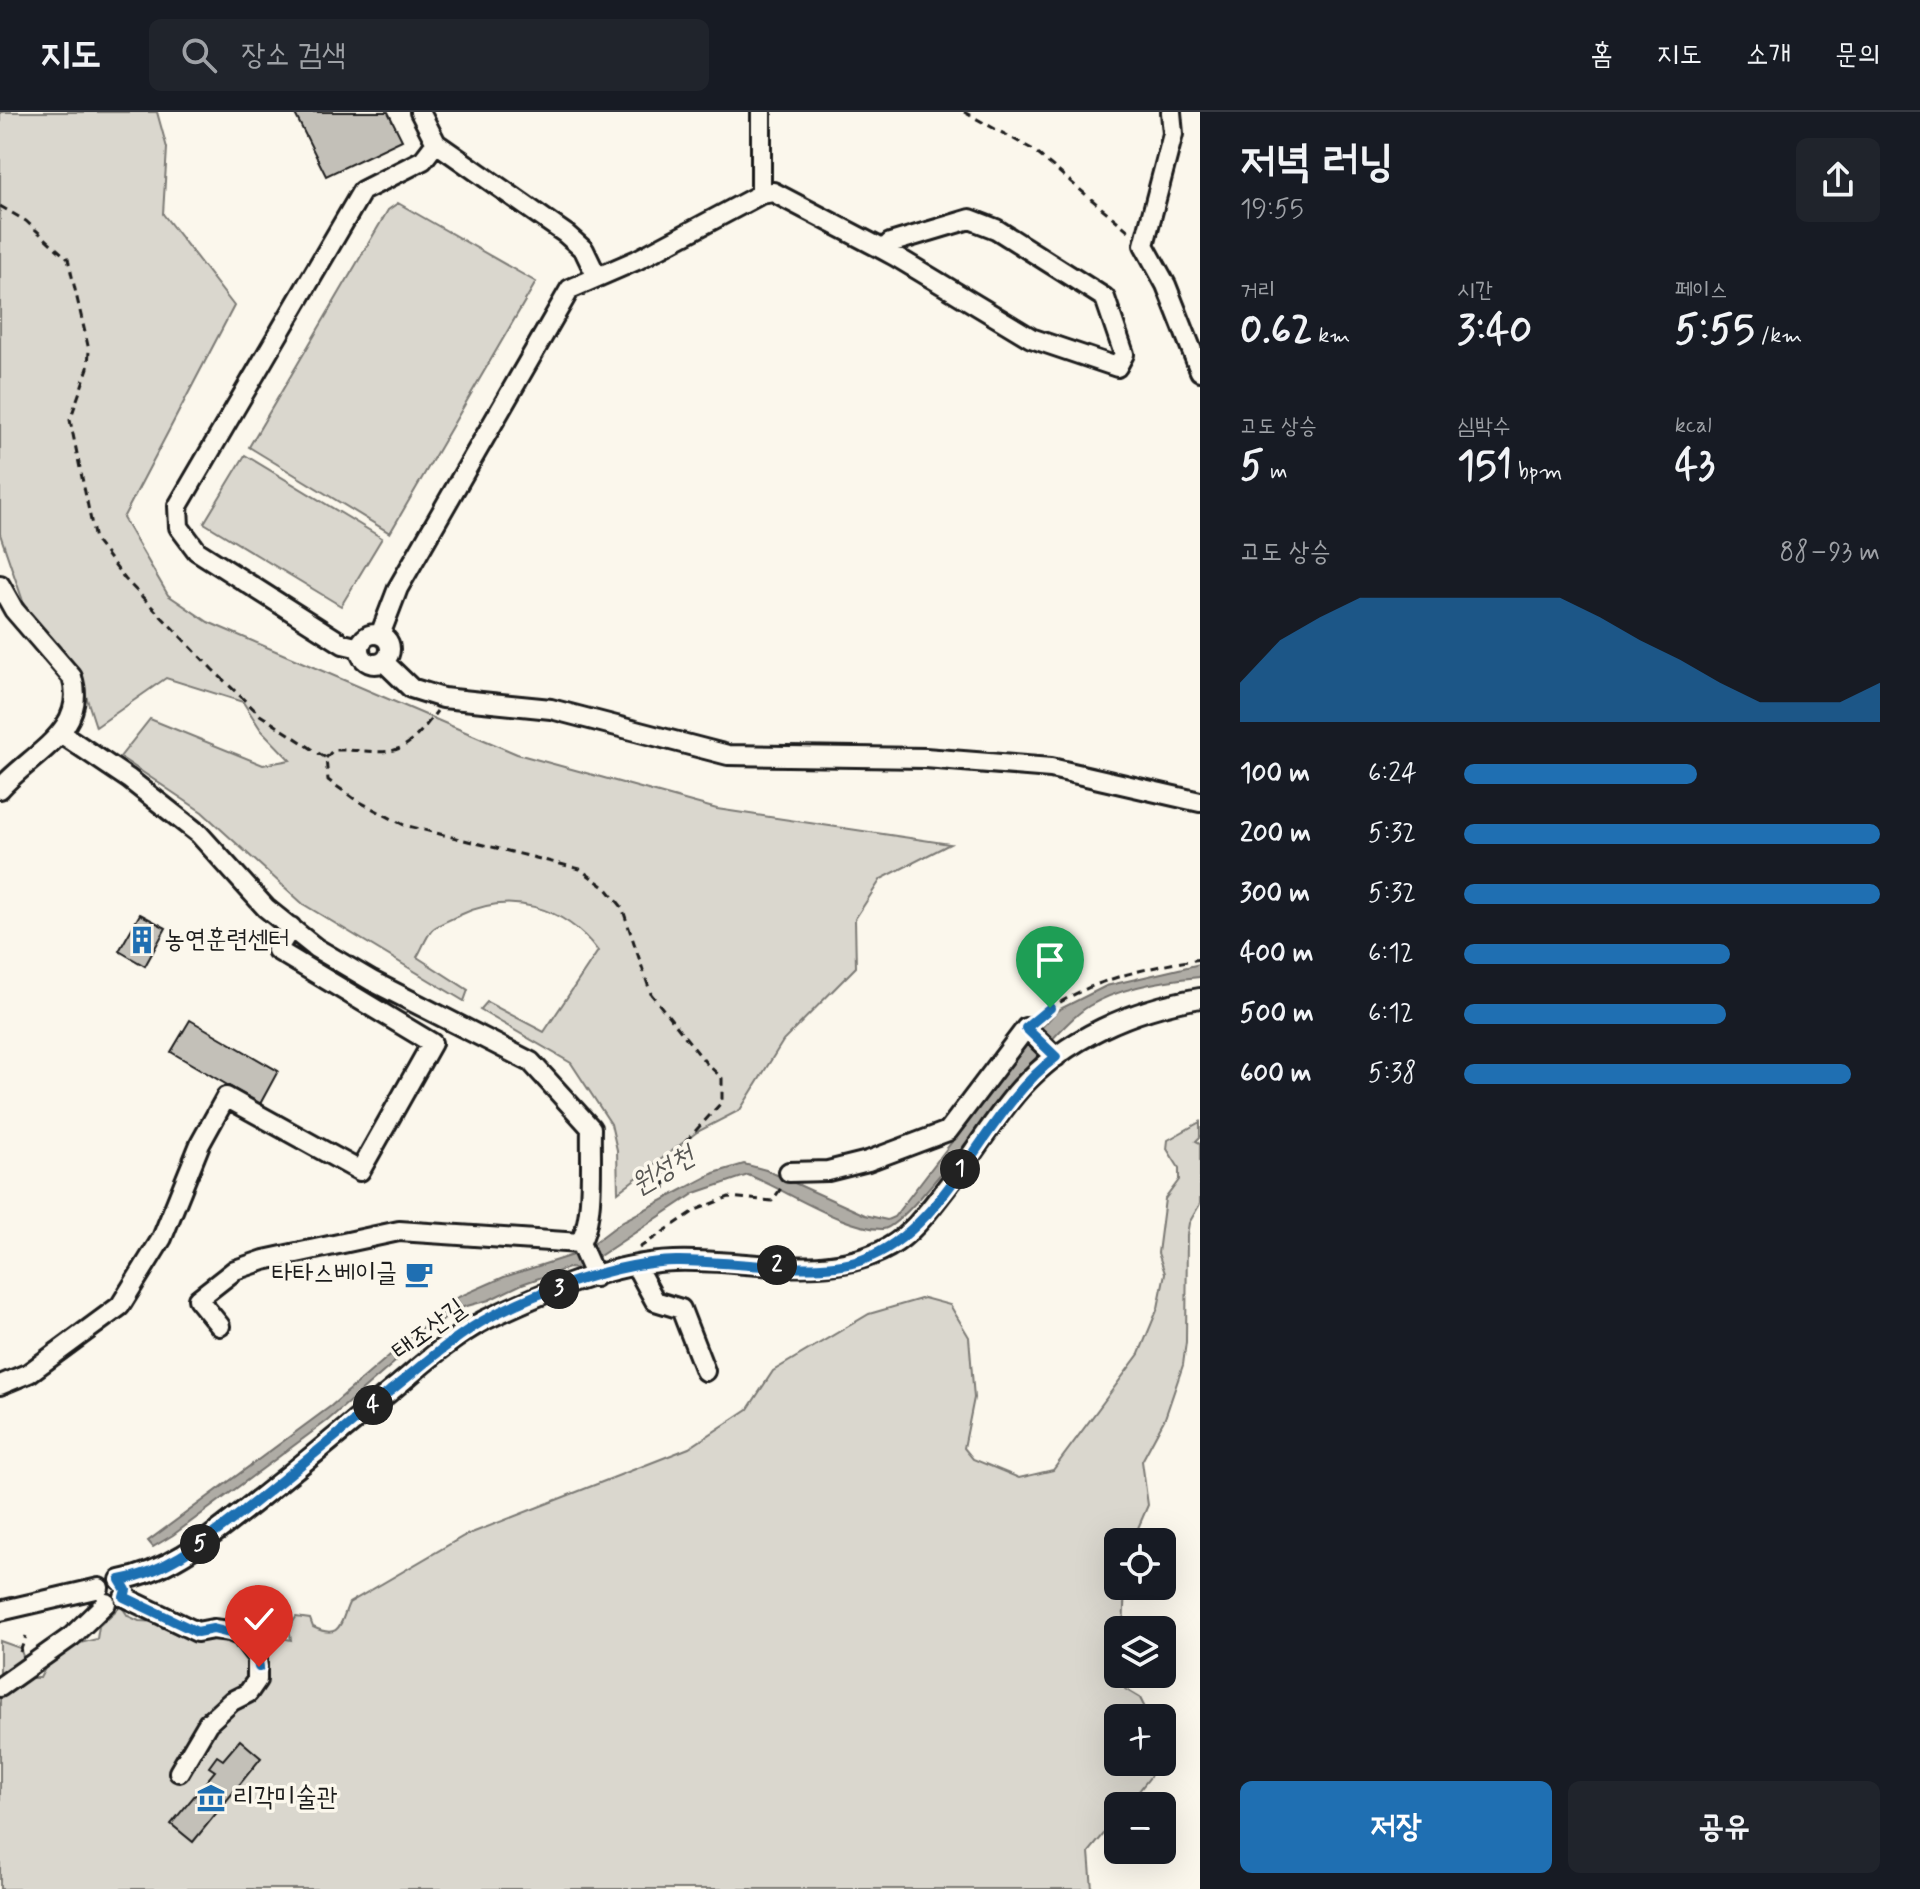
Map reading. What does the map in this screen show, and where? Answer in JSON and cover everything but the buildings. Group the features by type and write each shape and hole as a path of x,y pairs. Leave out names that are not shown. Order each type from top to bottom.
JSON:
{"street":[{"path":"420,112 436,143 566,234 584,250 597,277"},
{"path":"761,112 761,194"},
{"path":"1171,112 1173,134 1144,245 1166,285 1200,371"},
{"path":"360,648 343,644 197,551 179,527 178,506 362,191 423,160 436,143"},
{"path":"380,635 398,588 570,289 761,194 773,192 884,250 1031,338 1117,367 1124,354 1105,298 996,229 970,219 890,243 884,250"},
{"path":"0,585 14,610 72,677 76,691 62,734 0,789"},
{"path":"380,635 367,636 360,648 362,657 369,664 384,662"},
{"path":"380,635 391,648 384,662"},
{"path":"384,662 411,688 447,698 551,709 728,755 925,758 1051,768 1200,802"},
{"path":"62,734 129,779 199,834 266,908 291,927 372,981 531,1062 591,1128 582,1246 593,1272"},
{"path":"0,1385 29,1373 120,1306 162,1238 200,1144 226,1097 360,1171 432,1043 277,950 291,927"},
{"name":"태조산길","path":"0,1611 112,1592 204,1542 422,1365 481,1322 593,1272 637,1257 810,1266 860,1261 892,1245 918,1223 1051,1053 1126,1018 1200,998"},
{"path":"789,1172 828,1171 868,1161 948,1131 1027,1030 1051,1053"},
{"path":"220,1326 198,1299 212,1286 235,1270 335,1243 399,1231 582,1246"},
{"path":"637,1257 655,1301 681,1309 705,1371"},
{"path":"0,1687 72,1636 112,1592 197,1632 213,1629 241,1636 257,1657 257,1680 248,1693 232,1701 208,1723 179,1772"}],"path":[{"path":"964,112 1032,149 1144,245"},
{"path":"0,206 26,221 68,259 89,350 88,368 70,420 95,540 125,579 260,715 326,758"},
{"path":"447,698 416,739 400,748 384,754 333,750 326,758 328,780 356,800 404,825 580,869 607,889 622,907 651,994 706,1063 722,1078 722,1102 664,1165 665,1190"},
{"path":"1027,1030 1050,1008 1130,970 1200,959"},
{"path":"637,1257 696,1210 729,1197 772,1201 779,1195"}],"shaded area":[{"path":"0,112 157,112 167,148 163,214 234,306 123,518 168,595 208,622 517,754 717,809 950,844 881,879 855,919 856,967 783,1041 740,1110 697,1132 618,1192 617,1150 611,1124 571,1063 480,1010 487,1002 544,1032 598,951 584,936 553,914 517,904 479,908 441,924 430,933 417,957 468,990 464,1001 303,904 202,812 120,757 150,719 263,765 290,760 261,730 243,702 166,678 96,727 79,674 26,610 0,534"},
{"path":"398,203 536,282 390,533 249,447 388,210"},
{"path":"245,455 382,538 341,606 204,523"},
{"path":"1200,964 1200,977 1157,983 1114,994 1089,1006 1067,1024 920,1198 898,1220 883,1229 868,1228 833,1216 748,1175 695,1193 580,1269 568,1268 522,1284 489,1300 456,1309 327,1421 173,1535 153,1547 148,1541 331,1406 456,1298 504,1277 582,1252 623,1221 714,1173 744,1164 766,1170 865,1215 887,1220 894,1217 1032,1038 1058,1010 1106,986"},
{"path":"1200,1122 1200,1137 1196,1141 1200,1143 1200,1204 1189,1223 1187,1235 1183,1365 1165,1418 1142,1461 1148,1505 1138,1528 1104,1528 1104,1600 1124,1600 1124,1616 1104,1616 1104,1688 1125,1688 1140,1698 1143,1704 1104,1704 1104,1776 1150,1776 1138,1792 1104,1792 1104,1834 1089,1852 1092,1889 0,1889 0,1641 20,1648 31,1678 40,1678 55,1649 97,1639 99,1626 121,1606 128,1616 139,1621 223,1625 291,1640 289,1629 296,1617 310,1619 313,1627 323,1631 335,1631 349,1603 464,1536 689,1448 748,1409 773,1371 869,1314 924,1298 950,1305 969,1337 974,1398 964,1448 973,1459 1019,1478 1053,1470 1139,1354 1158,1308 1165,1273 1158,1253 1165,1199 1179,1180 1179,1168 1167,1149 1168,1140"}],"place":[{"name":"농연훈련센터","path":"142,940"},
{"name":"타타스베이글","path":"419,1274"},
{"name":"리각미술관","path":"211,1798"}],"route":[{"path":"259,1667 257,1657 241,1636 213,1629 197,1632 124,1597 126,1590 120,1580 162,1566 204,1542 422,1365 481,1322 544,1294 636,1266 673,1261 810,1266 860,1261 892,1245 918,1223 1020,1090 1056,1057 1026,1028 1050,1008"}],"water label":[{"name":"원성천","path":"663,1171"}]}
